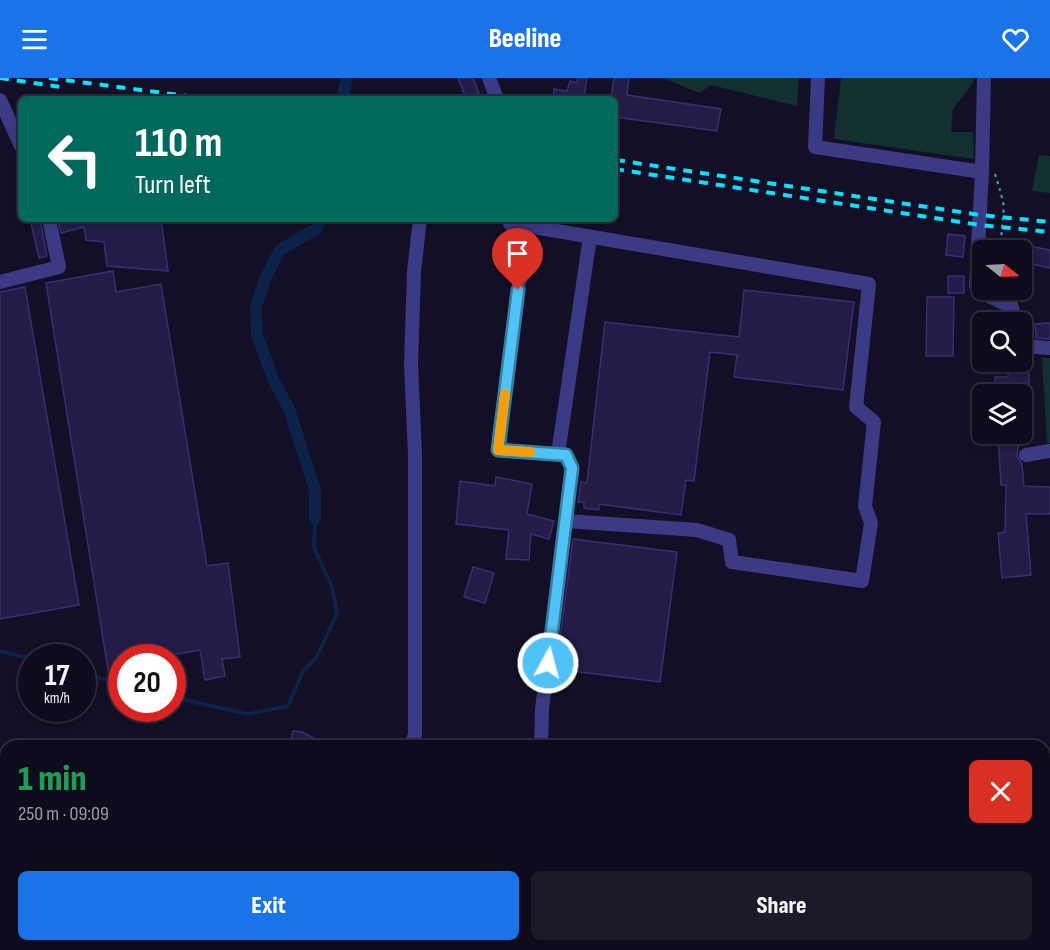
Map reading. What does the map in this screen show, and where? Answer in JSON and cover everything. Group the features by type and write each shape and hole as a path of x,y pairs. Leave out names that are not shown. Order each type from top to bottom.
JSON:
{"street":[{"path":"489,78 496,96"},
{"path":"818,78 815,147 982,172"},
{"path":"984,78 976,286 980,292 1012,307 1013,312"},
{"path":"0,100 18,139"},
{"path":"0,282 59,267 50,222"},
{"path":"413,740 415,734 415,454 411,364 414,272 420,222"},
{"path":"511,222 524,244 498,450 566,455 572,468 542,708 541,740"},
{"path":"515,222 590,237 869,284 856,407 874,422 865,506 871,523 862,581 732,562 729,540 697,530 566,521"},
{"path":"558,454 590,237"},
{"path":"1032,347 1050,348"},
{"path":"1026,455 1050,451"}],"path":[{"path":"1000,190 1004,206 1001,240"}],"green space":[{"path":"663,78 799,78 797,106 711,85 699,93"},
{"path":"841,78 973,78 973,83 953,109 951,132 973,132 974,159 834,139"},
{"path":"1039,155 1050,156 1050,193 1032,191"},
{"path":"1042,358 1050,358 1050,443 1047,444"}],"building":[{"path":"458,78 473,78 479,93 465,96"},
{"path":"577,78 587,78 584,96 553,96 554,89 567,91 570,81 577,83"},
{"path":"614,78 629,78 627,95 721,109 717,131 618,117 618,96 611,96"},
{"path":"31,222 41,222 47,256 39,258"},
{"path":"59,222 161,222 168,271 107,266 104,242 86,240 84,227 61,233"},
{"path":"948,234 965,236 963,257 946,255"},
{"path":"1032,247 1050,250 1050,268 1032,264"},
{"path":"113,271 116,292 161,284 207,566 228,563 240,657 222,659 225,676 205,680 200,650 186,652 186,644 108,644 108,670 46,283"},
{"path":"948,276 964,276 964,293 948,293"},
{"path":"25,287 79,605 0,619 0,292"},
{"path":"744,290 854,302 843,390 734,377 737,355 710,352 694,481 686,480 681,515 599,504 599,510 584,508 584,502 578,502 581,482 587,483 605,322 739,337"},
{"path":"927,297 954,297 953,356 926,356"},
{"path":"1050,323 1050,339 1036,338 1035,324"},
{"path":"1008,372 1029,372 1029,384 995,384 995,377 1008,377"},
{"path":"999,444 1019,444 1017,456 1022,464 1024,486 1050,487 1050,514 1026,514 1031,575 1002,578 998,533 1005,532 1006,485 1001,485"},
{"path":"496,477 532,484 527,514 554,521 549,539 531,534 529,560 506,559 509,530 456,524 460,481 495,486"},
{"path":"573,539 677,552 660,682 556,669"},
{"path":"473,567 494,573 485,603 464,597"},
{"path":"293,731 302,732 317,740 291,740"}],"waterway":[{"path":"343,96 347,78"},
{"path":"315,519 315,490 289,409 273,379 257,335 256,306 266,277 280,250 316,229 320,222"},
{"path":"186,700 248,714 288,706 303,671 316,658 337,614 332,587 314,548 315,519"},
{"path":"0,651 18,656"},
{"path":"96,677 108,680"}],"railway":[{"path":"0,78 61,87"},
{"path":"49,78 187,96"},
{"path":"618,160 980,215 1050,222"},
{"path":"618,169 980,225 1050,232"}],"slow traffic":[{"path":"505,394 498,450 530,452"}],"route":[{"path":"518,290 498,450 566,455 572,468 548,663"}]}
